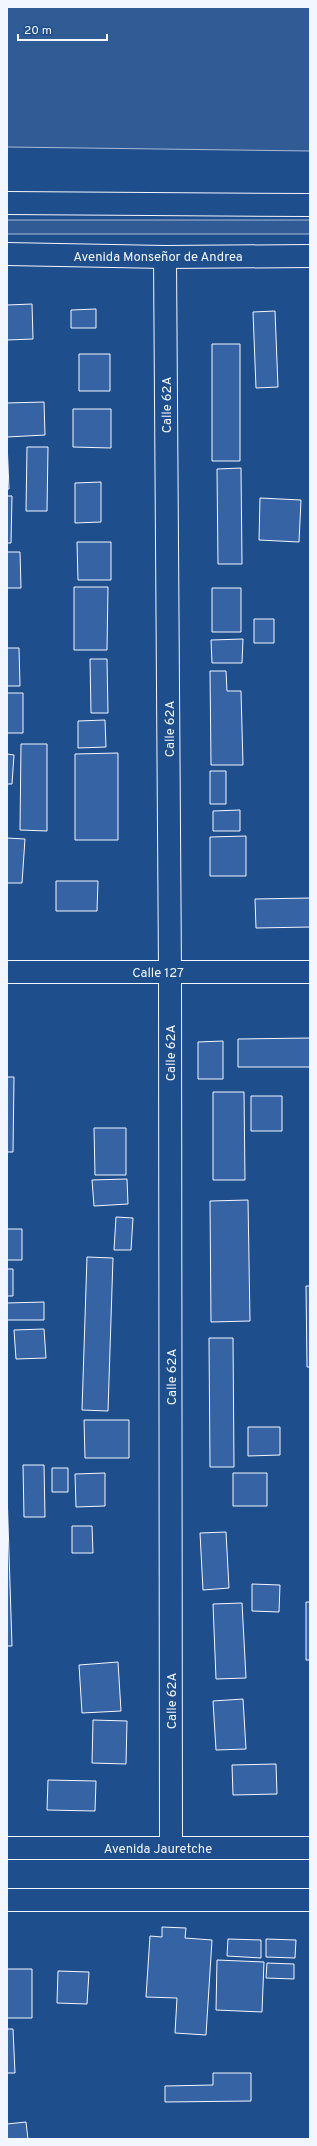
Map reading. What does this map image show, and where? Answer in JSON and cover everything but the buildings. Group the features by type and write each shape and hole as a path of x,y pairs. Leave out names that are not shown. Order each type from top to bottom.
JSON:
{"street":[{"path":"7,203 310,205"},
{"name":"Avenida Monseñor de Andrea","path":"7,254 165,257 310,256"},
{"name":"Calle 62A","path":"165,257 170,972 171,1848"},
{"name":"Calle 127","path":"7,972 310,972"},
{"name":"Avenida Jauretche","path":"7,1848 310,1848"},
{"path":"7,1900 310,1900"}],"shaded area":[{"path":"7,7 310,7 310,151 7,147"},
{"path":"7,220 310,220 310,234 7,234"}]}
